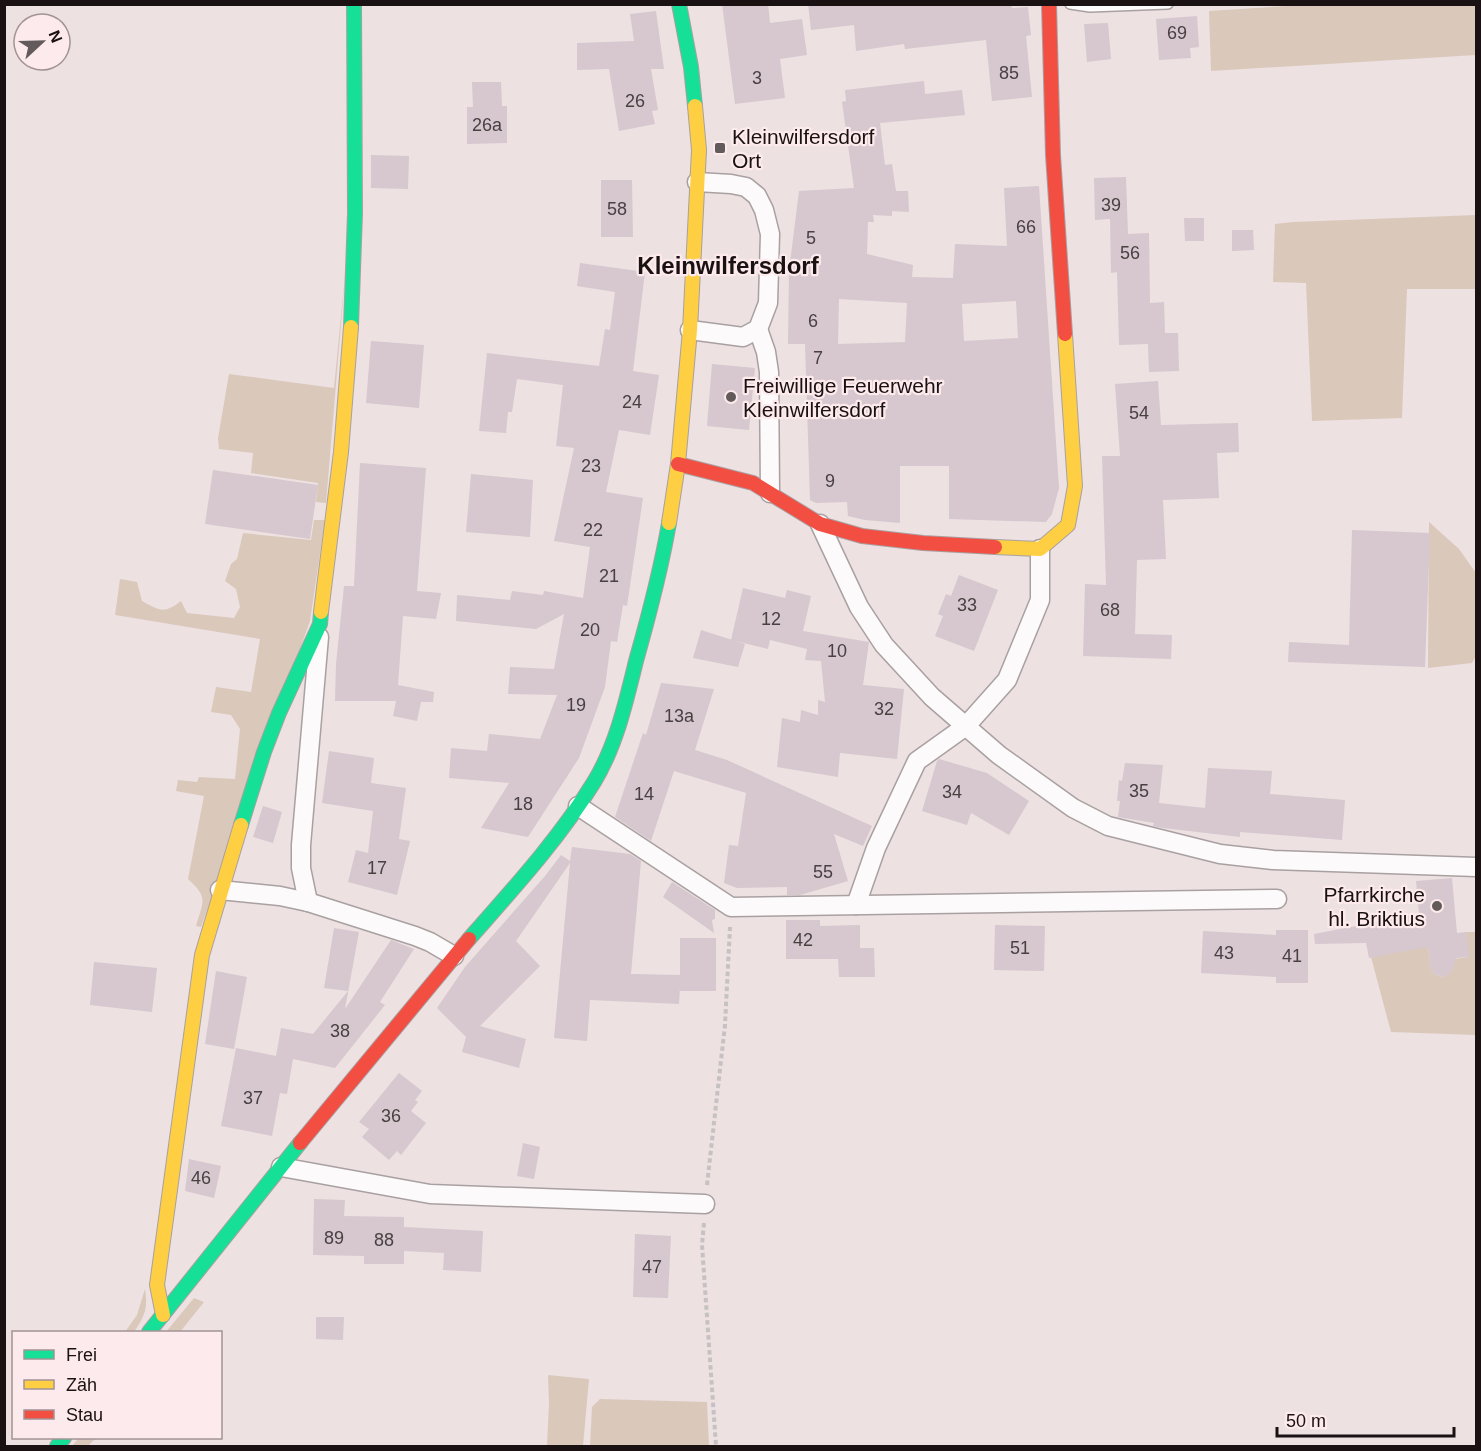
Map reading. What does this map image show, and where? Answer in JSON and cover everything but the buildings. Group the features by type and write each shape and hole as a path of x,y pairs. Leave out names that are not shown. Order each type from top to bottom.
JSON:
{"street":[{"path":"308,902 301,867 301,845 317,681 320,624 341,452 352,319 355,213 354,4"},
{"path":"150,1331 281,1167 454,956 496,910 579,806 610,749 629,689 662,566 678,464 690,330 699,150 691,67 679,4"},
{"path":"678,464 753,483 820,524 862,536 923,543 1040,549 1068,525 1075,486 1053,155 1049,4"},
{"path":"697,182 746,187 757,196 764,210 770,234 768,303 758,329 766,352 769,372 770,494"},
{"path":"690,330 743,337 758,329"},
{"path":"820,524 859,607 884,645 932,697 999,754 1073,808 1108,826 1221,854 1273,861 1476,867"},
{"path":"856,905 876,848 917,761 966,726 1007,680 1040,600 1040,549"},
{"path":"163,1315 158,1285 202,955 220,890 272,732 320,624"},
{"path":"579,806 731,908 1277,899"},
{"path":"220,890 280,896 308,902 415,936 454,956"},
{"path":"281,1167 430,1194 705,1204"}],"lane":[{"path":"1070,4 1101,7 1168,4"}],"path":[{"path":"716,1446 702,1245 724,1024 731,908"}],"shaded area":[{"path":"1319,4 1476,5 1476,55 1211,71 1209,11"},
{"path":"1476,215 1476,289 1407,289 1402,418 1312,421 1306,283 1273,282 1275,224"},
{"path":"346,265 326,503 316,502 318,483 251,473 253,453 219,449 218,438 229,374 334,388"},
{"path":"314,520 325,520 310,621 201,927 196,926 202,896 188,879 204,796 176,791 178,780 197,782 199,777 235,779 240,729 231,715 211,712 216,687 251,692 260,639 115,615 120,579 137,582 142,601 158,609 170,608 181,601 187,613 234,618 240,607 236,589 225,581 231,564 237,559 243,533 311,540"},
{"path":"1429,522 1459,549 1476,573 1476,656 1472,663 1428,668"},
{"path":"1466,932 1476,932 1476,1035 1391,1032 1371,957 1428,946 1431,969 1434,974 1443,977 1453,969 1454,959 1468,957"},
{"path":"145,1289 146,1307 143,1316 135,1331 126,1331 137,1315"},
{"path":"194,1298 204,1302 181,1331 167,1331"},
{"path":"548,1375 589,1379 583,1446 547,1446"},
{"path":"600,1399 707,1402 709,1446 590,1446 592,1407"},
{"path":"78,1439 95,1439 88,1446 72,1446"}],"traffic: fast":[{"path":"351,327 355,213 354,4"},
{"path":"679,4 691,67 695,106"},
{"path":"469,939 551,844 602,768 624,708 669,523"},
{"path":"241,825 264,752 279,713 320,624 321,612"},
{"path":"150,1331 300,1143"},
{"path":"57,1446 63,1439"}],"traffic: slow":[{"path":"669,523 678,464 690,330 699,150 695,106"},
{"path":"321,612 341,452 351,327"},
{"path":"995,547 1040,549 1068,525 1075,486 1065,334"},
{"path":"163,1315 157,1285 202,955 241,825"}],"traffic: jam":[{"path":"1049,4 1053,155 1065,334"},
{"path":"678,464 753,483 820,524 862,536 923,543 995,547"},
{"path":"300,1143 469,939"}],"place":[{"name":"Kleinwilfersdorf Ort","path":"720,148"},
{"name":"Freiwillige Feuerwehr Kleinwilfersdorf","path":"731,397"},
{"name":"Pfarrkirche hl. Briktius","path":"1437,906"}],"district":[{"name":"Kleinwilfersdorf","path":"728,265"}]}
